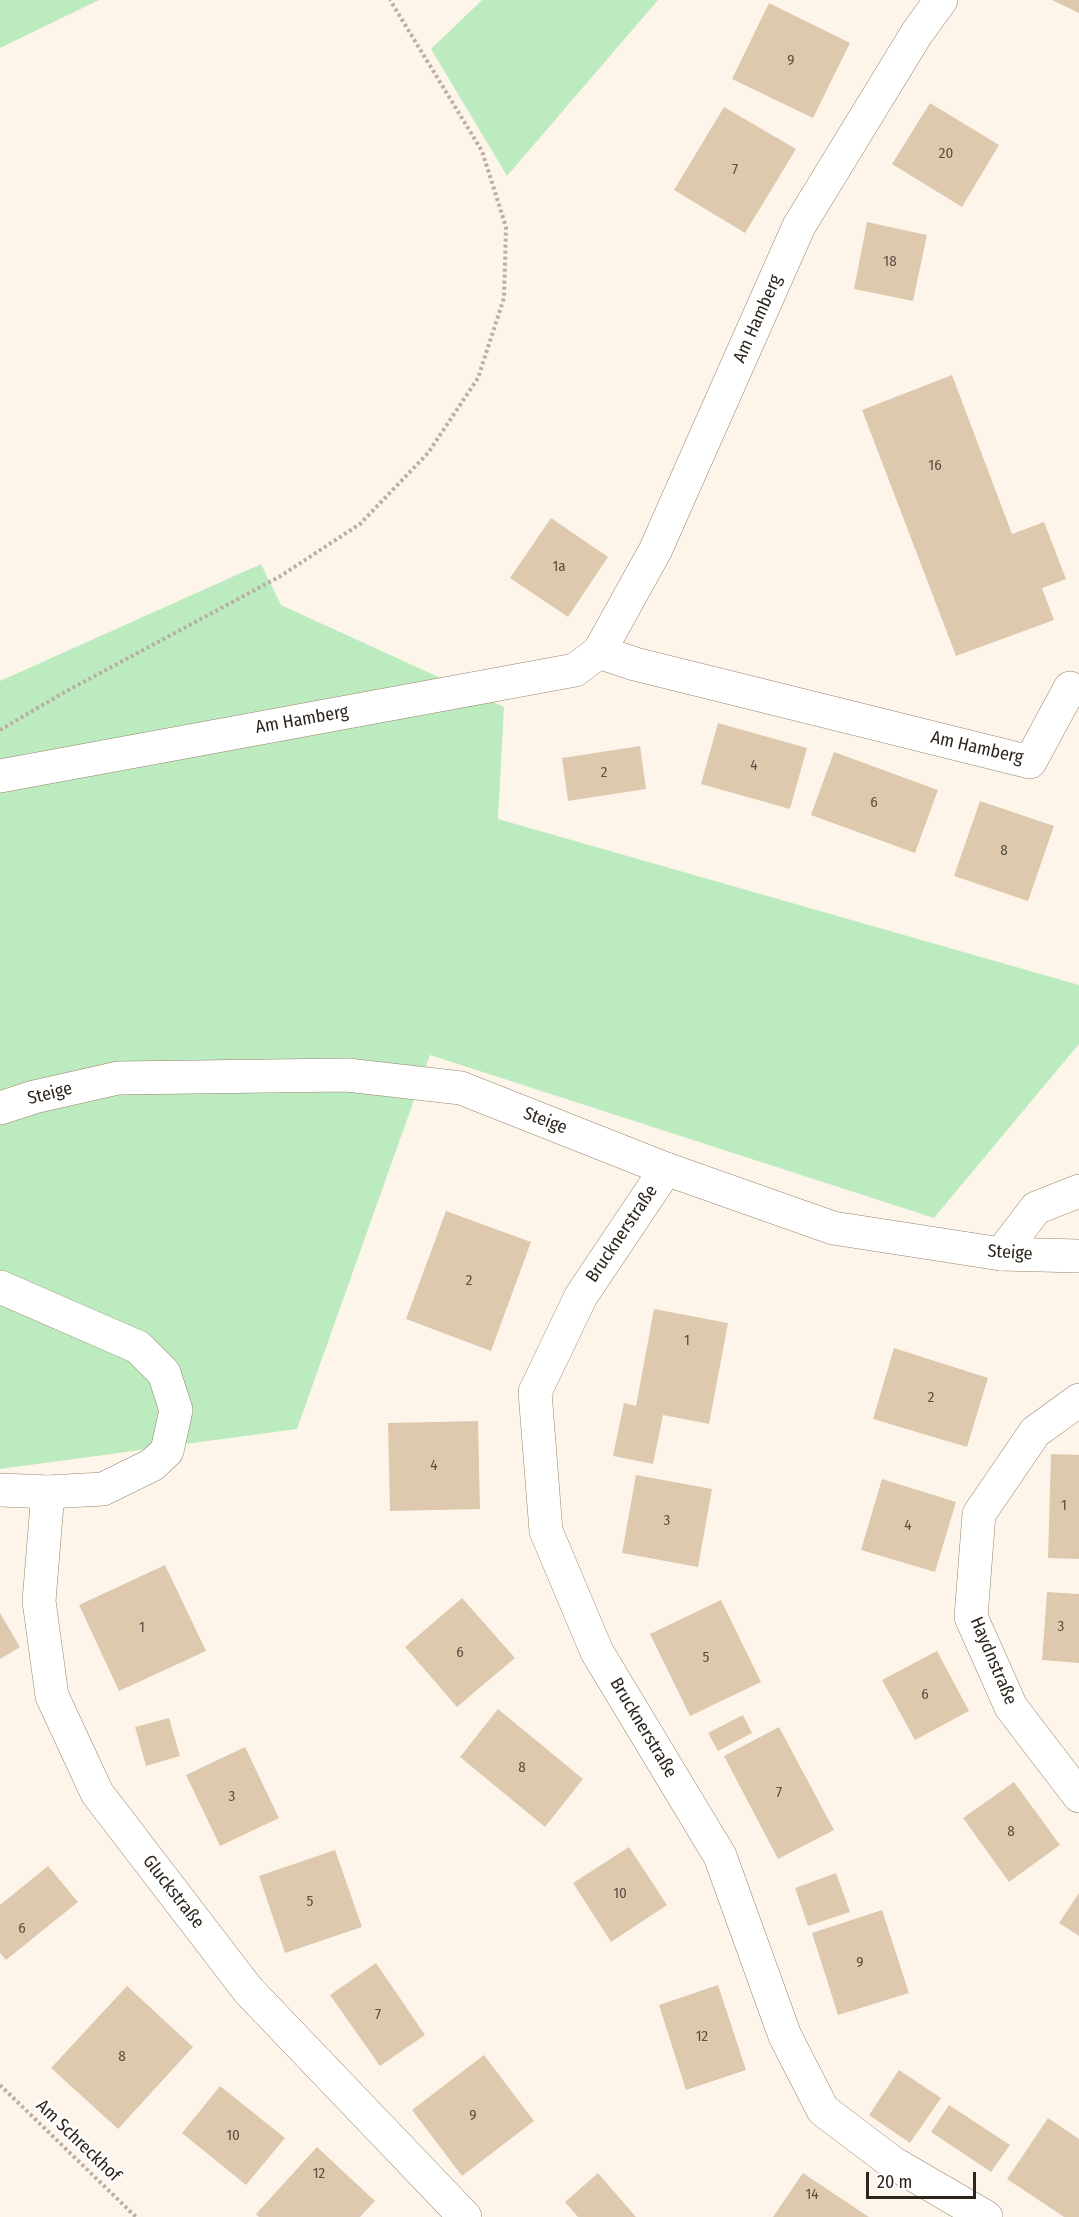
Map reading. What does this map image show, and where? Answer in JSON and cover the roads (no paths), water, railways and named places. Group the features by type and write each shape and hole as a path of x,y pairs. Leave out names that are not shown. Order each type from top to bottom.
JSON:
{"street":[{"name":"Am Hamberg","path":"0,776 574,670 599,652 655,551 799,226 917,33 941,0"},
{"name":"Am Hamberg","path":"599,652 635,664 1030,762 1070,688"},
{"name":"Steige","path":"0,1108 34,1097 118,1078 347,1075 461,1088 666,1169 833,1228 1001,1254 1079,1256"},
{"name":"Brucknerstraße","path":"666,1169 581,1296 535,1392 546,1531 597,1652 720,1856 785,2036 823,2110 893,2163 986,2217"},
{"path":"1001,1254 1036,1208 1079,1191"},
{"path":"0,1287 138,1347 164,1373 176,1410 167,1451 152,1465 103,1489 48,1492 0,1490"},
{"name":"Haydnstraße","path":"1079,1400 1035,1432 979,1514 971,1617 1011,1707 1079,1796"},
{"name":"Gluckstraße","path":"48,1492 39,1601 52,1696 97,1793 248,1990 465,2217"}]}
